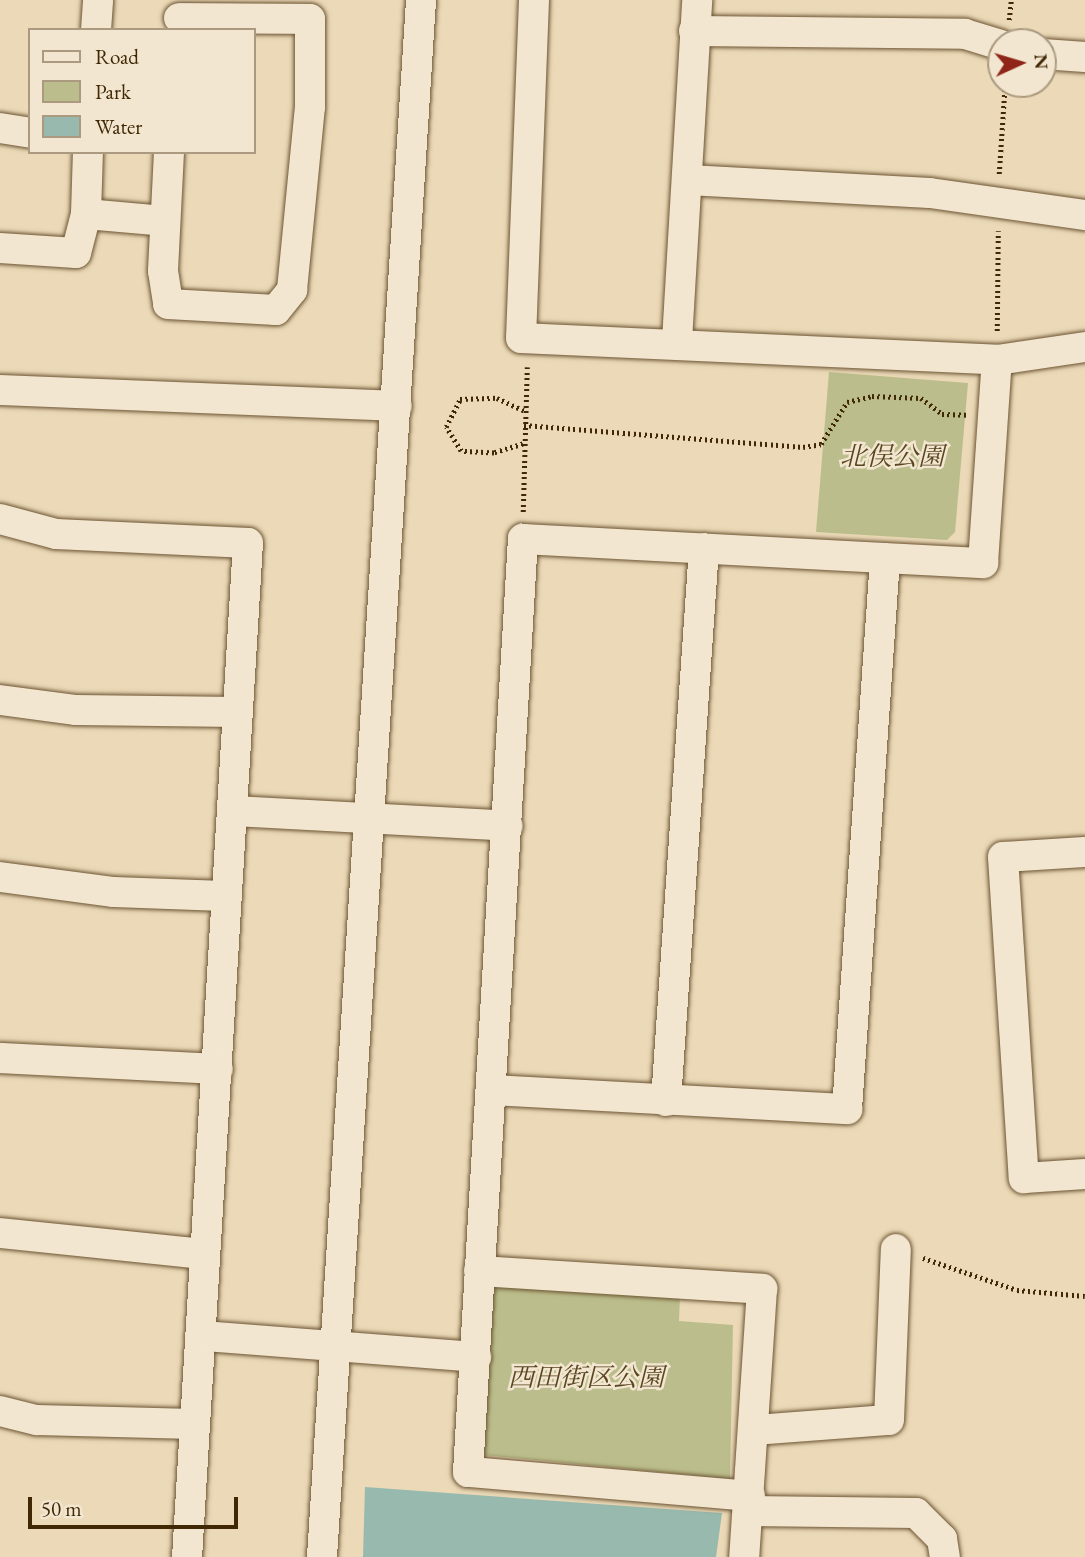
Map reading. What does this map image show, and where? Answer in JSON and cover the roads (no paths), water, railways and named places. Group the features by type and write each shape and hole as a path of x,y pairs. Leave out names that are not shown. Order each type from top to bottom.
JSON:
{"street":[{"path":"96,28 98,0"},
{"path":"321,1557 338,1348 366,817 397,406 421,0"},
{"path":"534,0 520,338 677,341 997,360 1085,347"},
{"path":"677,341 697,0"},
{"path":"169,154 164,221 168,304 276,310 292,290 310,107 310,19 179,16"},
{"path":"694,31 965,34 987,41"},
{"path":"1057,55 1085,57"},
{"path":"0,128 28,133"},
{"path":"0,248 76,253 86,214 88,154"},
{"path":"688,180 998,201 1085,215"},
{"path":"86,214 164,221"},
{"path":"945,1557 942,1539 916,1513 749,1503 468,1472 476,1357 478,1270 493,1090 523,539 983,563 997,360"},
{"path":"0,390 397,406"},
{"path":"0,519 56,534 248,543 235,811 224,896 218,1069 204,1254 204,1336 194,1424 187,1557"},
{"path":"666,1101 704,548"},
{"path":"493,1090 847,1109 885,558"},
{"path":"0,700 76,710 238,712"},
{"path":"235,811 508,826"},
{"path":"1085,852 1003,857 1024,1178 1085,1174"},
{"path":"0,877 114,892 224,896"},
{"path":"0,1058 218,1069"},
{"path":"0,1233 204,1254"},
{"path":"755,1430 889,1420 896,1248"},
{"path":"478,1270 762,1289 755,1430 744,1557"},
{"path":"204,1336 476,1357"},
{"path":"0,1412 37,1420 194,1424"}],"water":[{"path":"365,1487 722,1513 716,1557 363,1557"}],"park label":[{"name":"北俣公園","path":"892,457"},
{"name":"西田街区公園","path":"586,1378"}]}
